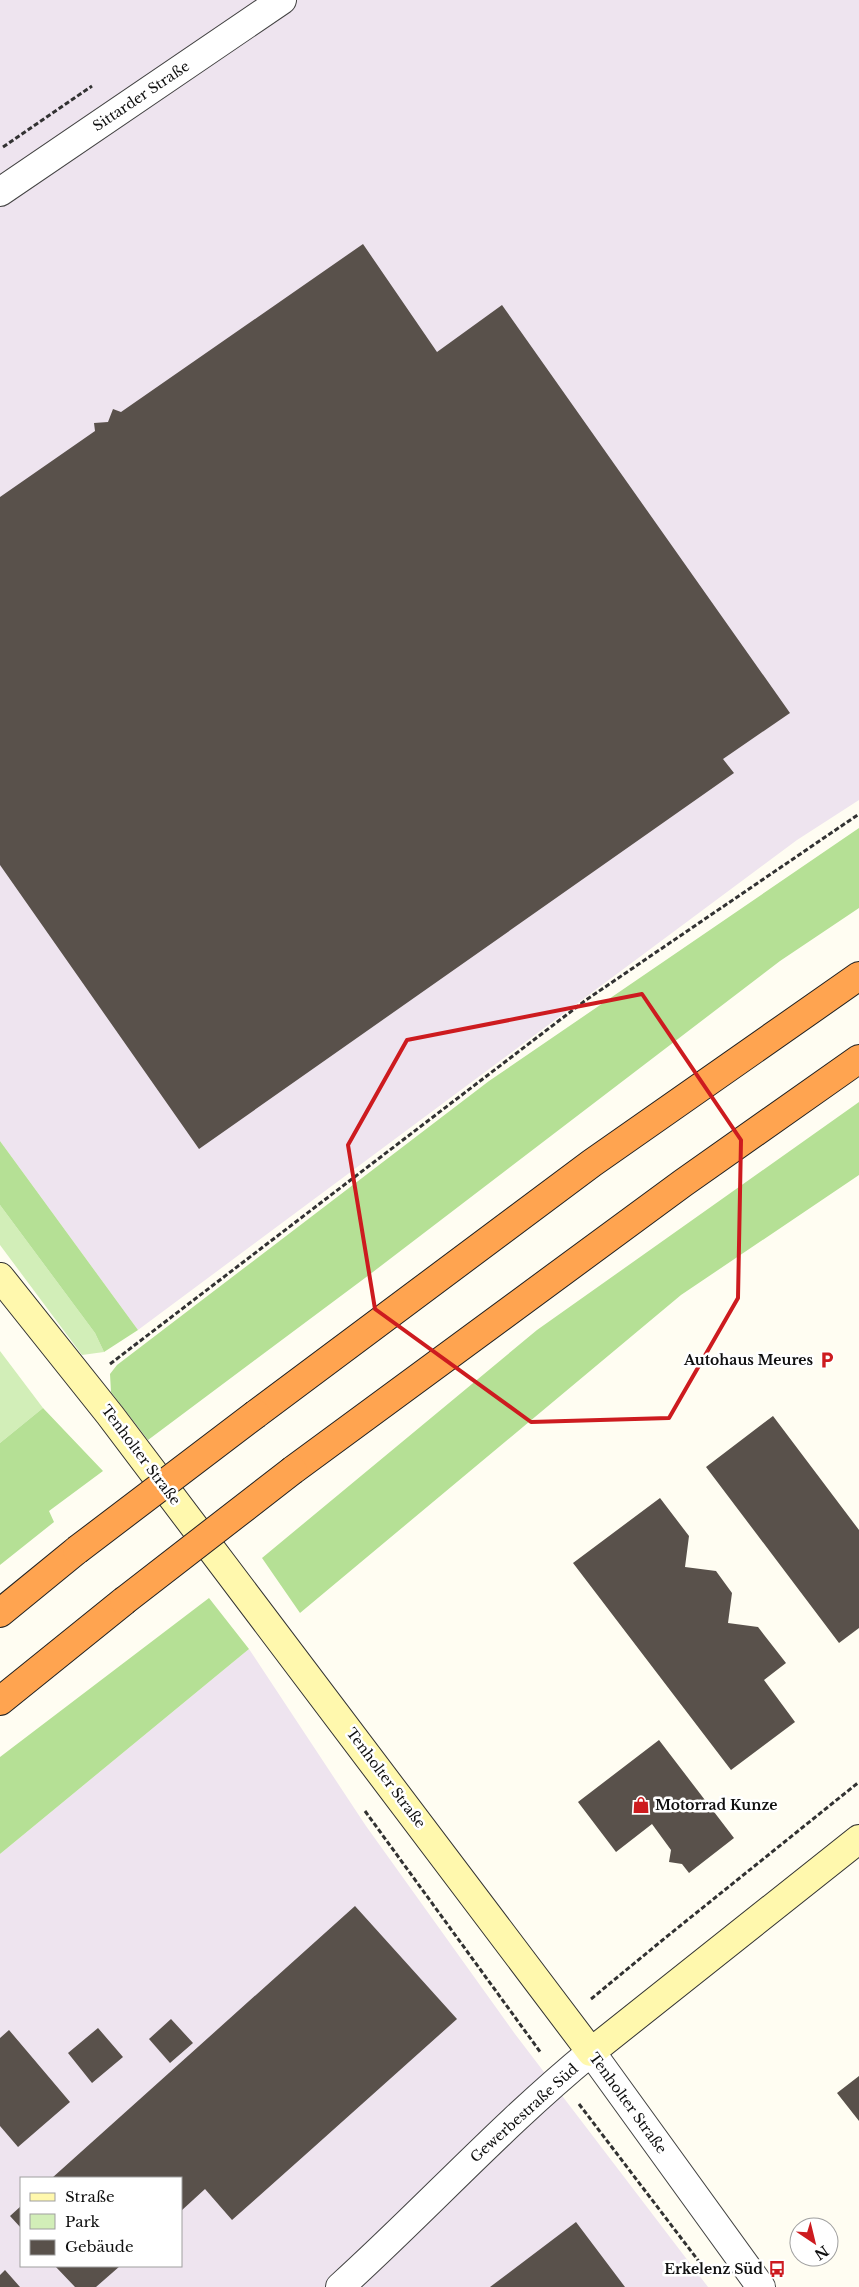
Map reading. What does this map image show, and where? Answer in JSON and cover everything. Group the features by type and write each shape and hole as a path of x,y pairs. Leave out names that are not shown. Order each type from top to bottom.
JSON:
{"highway":[{"path":"0,1613 77,1550 256,1414 592,1164 859,976"},
{"path":"0,1701 124,1601 293,1470 683,1183 859,1059"}],"street":[{"name":"Sittarder Straße","path":"0,192 282,0"},
{"name":"Tenholter Straße","path":"0,1277 85,1382 421,1824 591,2052 761,2287"},
{"name":"Gewerbestraße Süd","path":"340,2287 506,2126 560,2078 859,1839"}],"path":[{"path":"85,1382 586,1000 859,814"},
{"path":"567,2020 664,1938 859,1782"},
{"path":"560,2078 712,2279"}],"highlighted area":[{"path":"642,994 741,1140 738,1298 669,1418 531,1422 375,1309 348,1145 407,1040"}],"shaded area":[{"path":"0,0 859,0 859,800 797,840 138,1330 0,1141"},
{"path":"249,1649 366,1826 515,2034 708,2287 0,2287 0,1854"}],"green space":[{"path":"859,828 859,908 780,961 369,1275 148,1440 111,1392 110,1374 117,1365 489,1081"},
{"path":"859,1102 859,1175 681,1295 300,1613 262,1558 537,1330"},
{"path":"0,1141 138,1330 104,1352 95,1333 0,1205"},
{"path":"0,1205 95,1333 104,1352 82,1355 0,1245"},
{"path":"0,1351 43,1408 0,1443"},
{"path":"43,1408 103,1471 49,1511 54,1522 0,1565 0,1443"},
{"path":"209,1598 249,1649 0,1854 0,1757"}],"building":[{"path":"363,244 437,352 502,305 790,713 723,759 734,773 199,1149 0,865 0,497 95,431 94,423 108,422 113,409 121,412"},
{"path":"773,1416 859,1530 859,1628 839,1643 706,1467"},
{"path":"660,1498 689,1536 685,1567 716,1571 732,1593 728,1623 758,1627 786,1663 764,1680 795,1722 731,1770 573,1563"},
{"path":"659,1740 734,1838 689,1873 682,1864 669,1862 671,1850 652,1824 616,1852 578,1802"},
{"path":"355,1906 457,2019 232,2220 205,2189 182,2210 182,2177 53,2177"},
{"path":"171,2019 193,2043 170,2063 149,2039"},
{"path":"98,2028 123,2057 92,2083 68,2053"},
{"path":"9,2030 70,2102 18,2147 0,2126 0,2038"},
{"path":"859,2076 859,2121 837,2093"},
{"path":"20,2207 20,2227 10,2216"},
{"path":"576,2222 625,2287 490,2287"},
{"path":"56,2267 119,2267 96,2287 75,2287"},
{"path":"5,2270 20,2287 0,2287 0,2275"}],"place":[{"name":"Autohaus Meures","path":"827,1360"},
{"name":"Motorrad Kunze","path":"641,1805"},
{"name":"Erkelenz Süd","path":"777,2269"}]}
